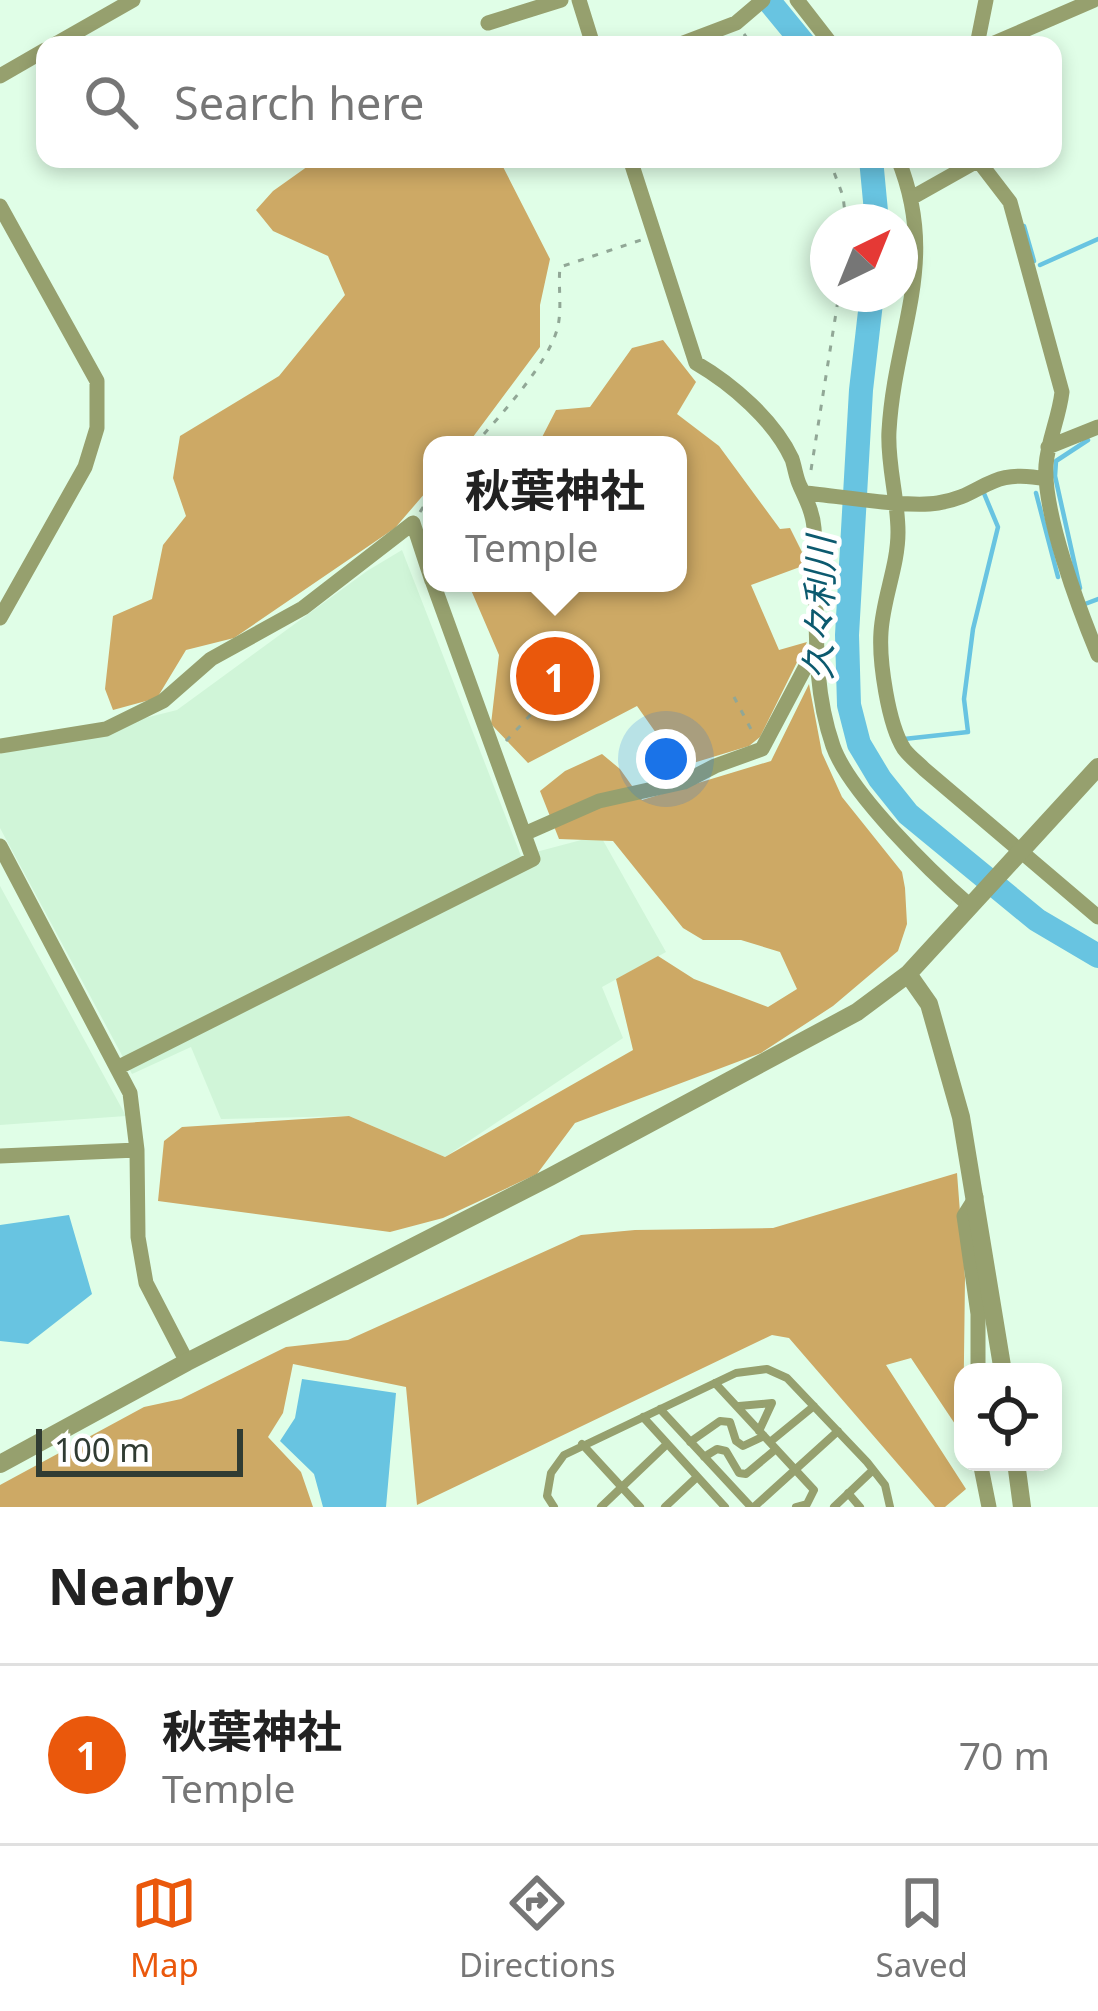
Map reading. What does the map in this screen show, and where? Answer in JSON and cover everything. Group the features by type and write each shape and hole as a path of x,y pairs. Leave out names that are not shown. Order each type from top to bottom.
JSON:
{"street":[{"path":"70,36 133,0"},
{"path":"488,22 561,0"},
{"path":"579,0 590,36"},
{"path":"704,36 722,30 763,0"},
{"path":"797,0 825,36"},
{"path":"978,36 986,0"},
{"path":"1011,36 1094,0"},
{"path":"0,76 36,55"},
{"path":"633,168 696,363 716,375 772,430 802,487 814,524 820,704 835,751 853,786 969,905"},
{"path":"902,168 914,196 918,233 889,433 898,533 881,632 885,688 894,725 904,748 923,769 1098,916"},
{"path":"914,196 963,168"},
{"path":"983,168 1010,202 1062,392 1059,419 1048,447 1046,479 1075,600 1098,655"},
{"path":"0,206 97,381 97,428 86,467 0,617"},
{"path":"1048,447 1098,427"},
{"path":"802,487 920,505 943,503 992,479 1023,475 1046,479"},
{"path":"0,746 106,729 163,701 211,659 303,608 413,524 423,555"},
{"path":"119,1067 533,859 436,592"},
{"path":"524,834 599,801 685,782 762,749 815,649"},
{"path":"0,1464 856,1012 908,974 1098,767"},
{"path":"0,846 130,1093 138,1238 146,1283 188,1362"},
{"path":"908,974 929,1004 961,1117 1002,1363"},
{"path":"0,1156 136,1150"},
{"path":"976,1197 964,1216 978,1314 978,1363"},
{"path":"982,1471 989,1507"},
{"path":"1017,1471 1022,1507"}],"lane":[{"path":"554,1507 547,1496 551,1473 564,1455 736,1373 767,1369 787,1378 874,1470 885,1484 890,1507"},
{"path":"715,1383 814,1490 807,1504 796,1507"},
{"path":"704,1456 726,1450 739,1473 746,1474 767,1439 772,1403 737,1406"},
{"path":"690,1442 721,1420 730,1422 736,1442 743,1446 767,1439 814,1406"},
{"path":"661,1409 752,1507 838,1431"},
{"path":"643,1417 725,1507"},
{"path":"582,1444 640,1507"},
{"path":"601,1507 668,1444"},
{"path":"834,1507 874,1470"},
{"path":"670,1505 698,1477"},
{"path":"848,1493 860,1507"}],"path":[{"path":"832,168 844,204"},
{"path":"482,436 554,342 560,320 560,267 656,236"},
{"path":"802,487 810,479 836,312"},
{"path":"413,524 423,508"},
{"path":"494,755 550,694"},
{"path":"734,697 762,749"}],"shaded area":[{"path":"305,168 504,168 550,259 540,305 540,347 474,436 423,436 423,495 395,528 234,638 186,650 157,698 113,710 105,689 113,616 152,599 163,545 186,516 173,478 180,436 279,376 345,295 328,256 273,231 256,210"},
{"path":"663,340 696,382 677,414 719,446 780,529 790,528 808,564 751,585 779,650 807,642 760,737 749,746 680,767 637,706 528,763 491,724 499,655 472,592 687,592 687,436 543,436 556,410 590,407 632,348"},
{"path":"402,550 521,856 600,835 666,952 602,987 623,1038 445,1157 349,1116 221,1119 191,1047 132,1074 0,828 0,754 177,710"},
{"path":"809,684 822,753 842,797 902,872 905,888 907,924 898,951 833,1006 761,1053 575,1123 537,1174 443,1218 390,1232 158,1201 164,1141 182,1127 349,1116 445,1157 633,1050 616,979 658,956 694,979 768,1007 797,989 780,952 741,940 703,940 683,928 613,841 559,839 540,791 565,771 602,754 620,769 642,800 771,761"},
{"path":"0,886 126,1116 0,1125"},
{"path":"957,1173 965,1278 964,1363 954,1363 954,1422 911,1358 886,1365 966,1489 945,1507 935,1507 789,1338 772,1335 417,1505 406,1387 293,1364 283,1413 268,1437 301,1472 313,1507 0,1507 0,1485 144,1407 181,1399 286,1347 348,1340 581,1235 773,1228"}],"water":[{"path":"69,1215 92,1294 28,1344 0,1341 0,1225"},
{"path":"302,1379 396,1393 386,1507 323,1507 314,1474 280,1441 295,1418"}],"building":[{"path":"571,650 588,668 559,698 539,678"}],"waterway":[{"name":"久々利川","path":"768,0 798,36"},
{"name":"久々利川","path":"872,168 875,204"},
{"path":"1024,226 1034,261"},
{"path":"1040,265 1098,239"},
{"name":"久々利川","path":"870,312 847,635 849,705 859,744 908,814 1037,920 1098,956"},
{"path":"1080,588 1055,476 1056,461 1088,440"},
{"path":"904,739 968,732 964,699 973,629 998,527 983,491"},
{"path":"1036,493 1058,577"},
{"path":"1085,604 1098,599"}],"place":[{"name":"秋葉神社","path":"555,676"}]}
